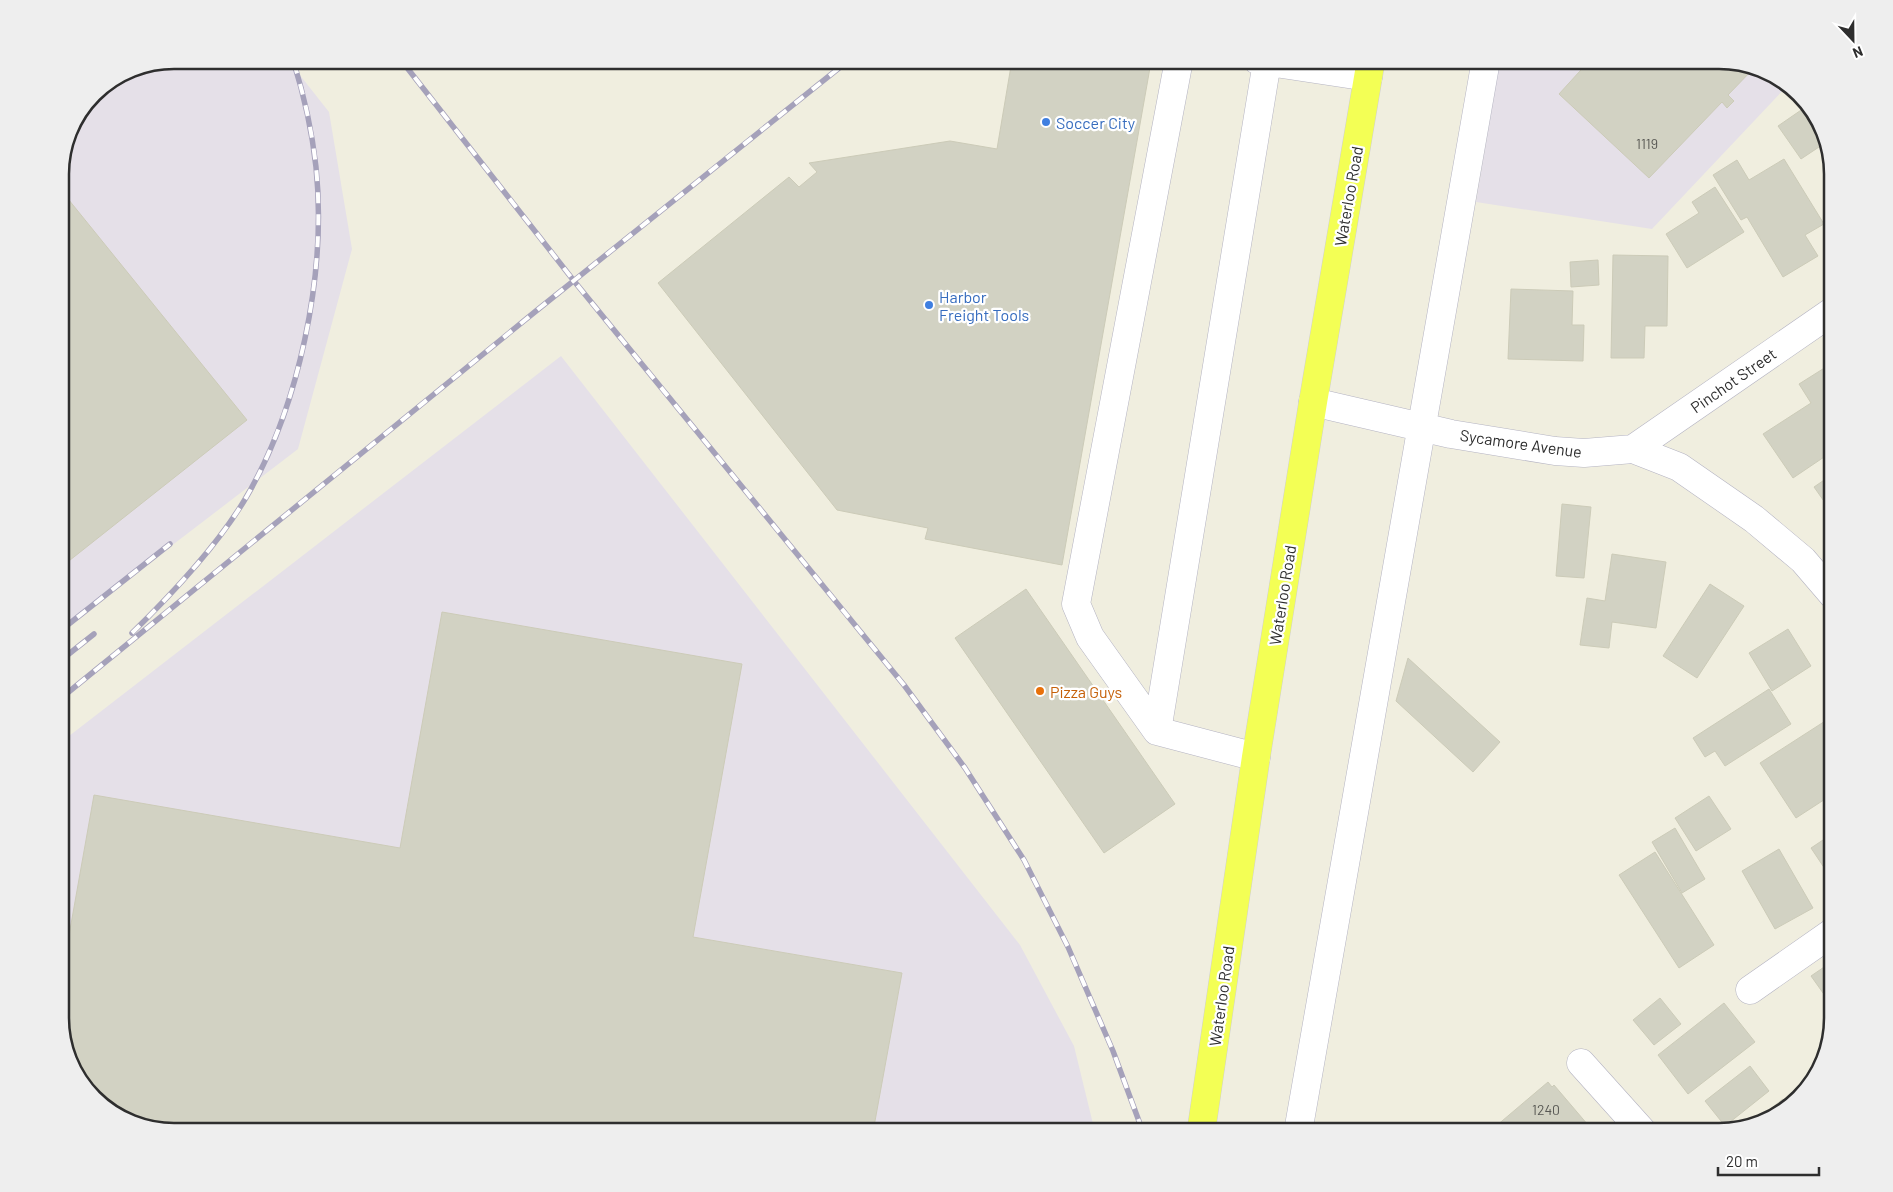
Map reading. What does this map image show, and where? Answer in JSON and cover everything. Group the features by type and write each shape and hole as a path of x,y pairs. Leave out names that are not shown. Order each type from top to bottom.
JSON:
{"main road":[{"name":"Waterloo Road","path":"1202,1123 1256,757 1313,402 1370,69"}],"street":[{"path":"1177,69 1076,604 1090,638 1157,731 1256,757"},
{"path":"1157,731 1261,69"},
{"path":"1300,1123 1484,69"},
{"name":"Pinchot Street","path":"1633,449 1824,317"},
{"name":"Sycamore Avenue","path":"1313,402 1451,434 1555,451 1584,453 1633,449 1679,467 1754,519 1803,560 1824,584"},
{"path":"1750,990 1824,938"},
{"path":"1581,1063 1635,1123"}],"shaded area":[{"path":"174,69 295,69 329,112 352,249 298,449 69,624 69,167 72,147 77,134 95,105 110,91 140,74"},
{"path":"1498,69 1733,70 1759,77 1783,91 1652,229 1476,202"},
{"path":"561,356 1020,945 1074,1046 1093,1123 164,1122 71,1035 69,736"}],"building":[{"path":"1010,69 1150,69 1062,565 925,539 928,528 837,510 658,283 789,177 799,187 817,172 809,163 950,141 997,149"},
{"path":"1582,69 1719,69 1749,73 1728,95 1734,101 1727,108 1722,102 1649,178 1559,94"},
{"path":"1802,110 1813,128 1820,146 1801,159 1778,126"},
{"path":"1784,159 1824,224 1805,235 1818,256 1783,277 1747,217 1741,220 1713,175 1737,160 1749,180"},
{"path":"1715,187 1744,232 1687,268 1666,234 1699,213 1692,202"},
{"path":"69,200 247,420 69,561"},
{"path":"1613,255 1668,256 1667,326 1645,326 1644,358 1611,358"},
{"path":"1598,260 1599,285 1571,287 1570,262"},
{"path":"1511,289 1573,291 1572,325 1584,325 1583,361 1508,359"},
{"path":"1824,368 1824,457 1793,478 1763,434 1811,403 1799,384"},
{"path":"1824,480 1824,501 1814,487"},
{"path":"1562,504 1591,507 1584,578 1556,576"},
{"path":"1612,554 1666,562 1656,628 1612,622 1609,648 1580,645 1587,598 1605,601"},
{"path":"1710,584 1744,606 1697,678 1663,656"},
{"path":"1026,589 1175,804 1104,853 955,638"},
{"path":"442,612 742,664 693,937 902,973 875,1123 174,1123 147,1120 134,1115 121,1109 95,1087 74,1052 69,1025 69,935 94,795 400,848"},
{"path":"1788,629 1811,666 1772,691 1749,653"},
{"path":"1408,658 1500,742 1473,772 1396,701"},
{"path":"1769,689 1791,724 1725,766 1715,751 1705,757 1693,738"},
{"path":"1824,722 1824,800 1796,818 1760,763"},
{"path":"1709,796 1731,829 1696,851 1675,818"},
{"path":"1675,828 1705,879 1682,893 1652,842"},
{"path":"1824,839 1824,868 1811,848"},
{"path":"1779,849 1813,908 1775,929 1742,871"},
{"path":"1655,852 1714,945 1679,968 1619,875"},
{"path":"1824,967 1824,994 1811,976"},
{"path":"1660,998 1681,1024 1654,1045 1633,1020"},
{"path":"1724,1003 1755,1042 1688,1094 1658,1055"},
{"path":"1750,1066 1769,1091 1730,1122 1722,1123 1705,1101"},
{"path":"1548,1082 1552,1087 1554,1085 1586,1123 1500,1123"},
{"path":"1783,1099 1784,1100 1772,1109 1768,1111"}],"railway":[{"path":"132,633 192,570 233,518 263,465 280,425 294,383 305,340 313,295 318,208 316,167 312,140 295,69"},
{"path":"408,69 574,281 904,685 965,768 1024,860 1068,947 1113,1051 1140,1123"},
{"path":"69,692 536,311 838,69"},
{"path":"69,624 170,544"},
{"path":"69,654 94,634"}],"place":[{"name":"Soccer City","path":"1046,122"},
{"name":"Harbor Freight Tools","path":"929,305"},
{"name":"Pizza Guys","path":"1040,691"}]}
